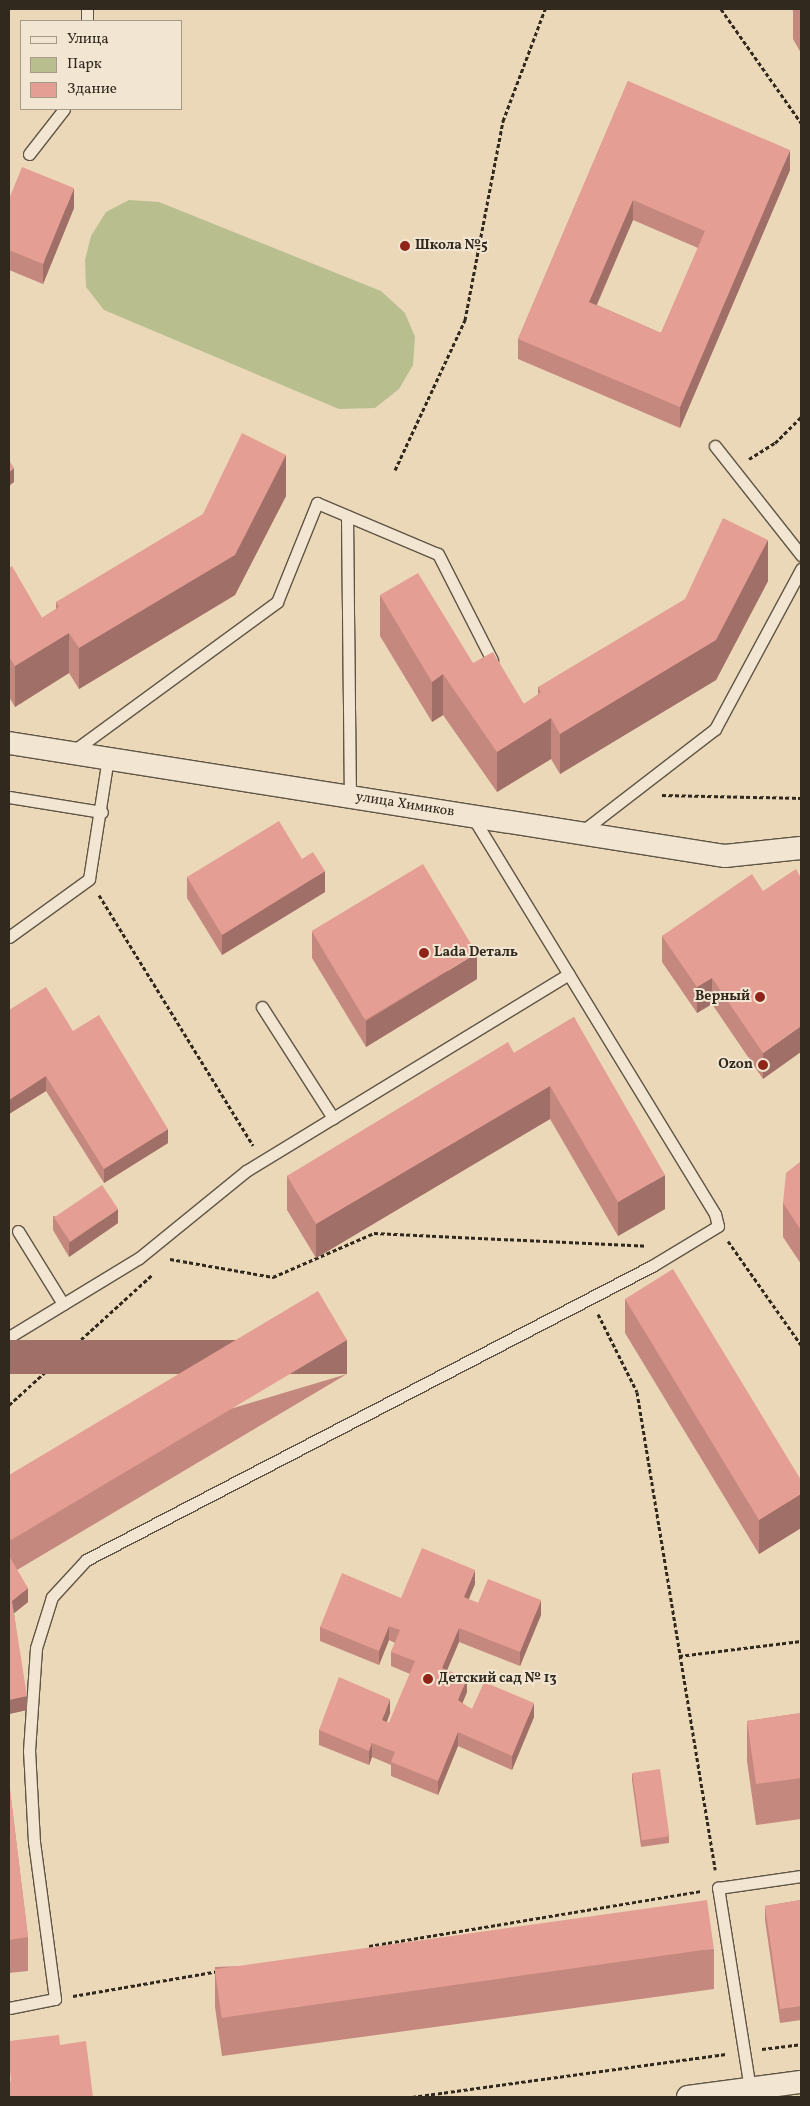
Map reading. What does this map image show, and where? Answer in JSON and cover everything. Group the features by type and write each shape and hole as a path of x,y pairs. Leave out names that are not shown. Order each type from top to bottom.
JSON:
{"street":[{"name":"улица Химиков","path":"9,743 725,856 801,848"},
{"path":"688,2097 801,2082"}],"lane":[{"path":"29,154 63,110"},
{"path":"715,446 801,555"},
{"path":"70,753 276,602 317,503 438,554 492,660"},
{"path":"347,516 350,796"},
{"path":"580,833 715,729 801,569"},
{"path":"9,938 89,879 102,812 108,758"},
{"path":"9,797 102,812"},
{"path":"9,2008 55,1999 34,1842 29,1751 36,1648 52,1597 86,1560 685,1248 718,1226 715,1214 472,815"},
{"path":"9,1337 139,1258 262,1161 569,974"},
{"path":"262,1007 333,1118"},
{"path":"18,1231 63,1304"},
{"path":"750,2088 718,1888 801,1876"}],"path":[{"path":"395,470 465,320 503,121 545,9"},
{"path":"721,9 801,123"},
{"path":"734,469 775,443 801,417"},
{"path":"632,793 801,798"},
{"path":"89,879 262,1161"},
{"path":"718,1226 801,1345"},
{"path":"164,1265 171,1258 273,1277 374,1233 685,1248"},
{"path":"9,1405 156,1271"},
{"path":"357,1948 718,1888 637,1392 590,1298"},
{"path":"679,1656 801,1641"},
{"path":"55,1999 230,1969"},
{"path":"412,2097 801,2044"}],"green space":[{"path":"129,200 159,202 381,291 405,313 415,337 413,365 399,389 375,408 339,409 104,310 86,287 85,260 91,236 106,212"}],"building":[{"path":"628,81 790,150 680,407 518,339","holes":["633,200 705,231 661,333 589,302"]},
{"path":"22,167 74,188 43,264 9,250 9,199"},
{"path":"242,433 286,455 235,555 79,648 69,633 15,666 9,657 9,568 12,566 42,618 59,607 56,602 203,514"},
{"path":"9,460 14,468 9,472"},
{"path":"723,518 768,540 716,640 560,734 551,718 497,752 443,674 432,682 380,595 418,573 473,663 493,652 524,704 541,692 538,687 685,599"},
{"path":"279,821 302,859 313,852 325,871 222,935 187,877"},
{"path":"423,864 477,953 365,1020 312,931"},
{"path":"796,869 801,878 801,1026 763,1053 712,978 697,987 662,936 752,874 763,891"},
{"path":"46,987 73,1031 99,1015 168,1129 104,1169 46,1076 9,1100 9,1010"},
{"path":"574,1017 665,1175 618,1202 550,1086 316,1224 287,1176 508,1042 514,1053"},
{"path":"801,1161 801,1230 783,1203 786,1173"},
{"path":"102,1185 118,1209 70,1241 54,1217"},
{"path":"673,1269 801,1480 801,1494 759,1520 625,1299"},
{"path":"318,1291 347,1340 11,1540 9,1536 9,1475"},
{"name":"Детский сад № 13","path":"422,1548 475,1570 464,1597 478,1603 488,1579 541,1600 520,1652 459,1628 442,1668 467,1678 458,1700 472,1709 484,1682 534,1703 512,1756 458,1732 438,1781 391,1762 395,1752 372,1743 369,1751 319,1730 339,1677 390,1699 382,1720 389,1723 415,1661 391,1652 400,1630 389,1626 379,1651 320,1627 342,1573 401,1598"},
{"path":"9,1556 28,1588 12,1601 27,1696 9,1700"},
{"path":"801,1713 801,1778 756,1784 747,1721"},
{"path":"660,1769 669,1836 642,1840 632,1773"},
{"path":"9,1782 28,1937 9,1940"},
{"path":"707,1900 714,1949 222,2018 215,1969"},
{"path":"801,1900 801,2006 780,2009 765,1906"},
{"path":"59,2035 60,2045 86,2041 93,2097 9,2097 9,2084 11,2080 9,2041"}],"place":[{"name":"Школа №5","path":"405,246"},
{"name":"Lada Dеталь","path":"424,953"},
{"name":"Верный","path":"760,997"},
{"name":"Ozon","path":"763,1065"},
{"name":"Детский сад № 13","path":"428,1679"}]}
